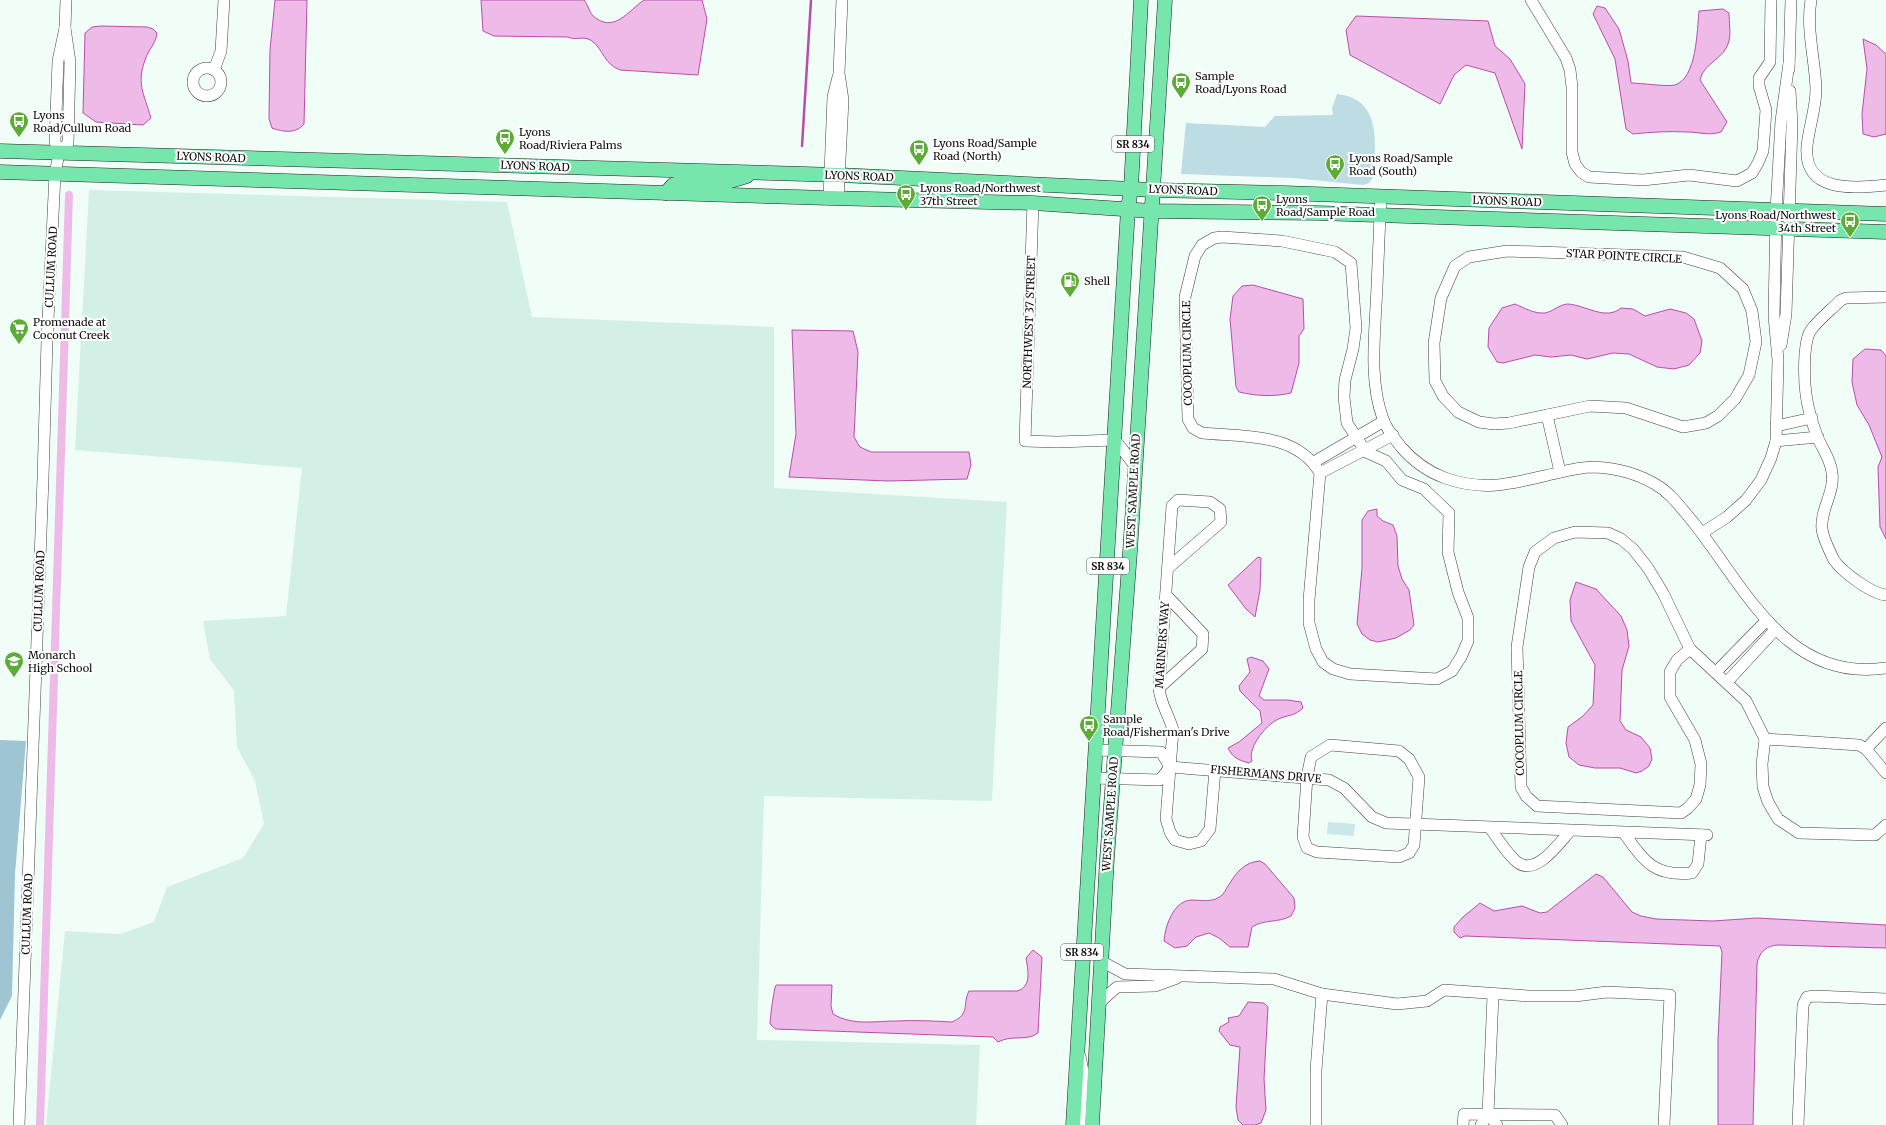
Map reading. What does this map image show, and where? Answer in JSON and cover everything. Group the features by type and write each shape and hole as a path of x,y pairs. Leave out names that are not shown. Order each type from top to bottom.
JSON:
{"main road":[{"name":"WEST SAMPLE ROAD","path":"1073,1125 1128,209 1131,188 1141,0"},
{"name":"WEST SAMPLE ROAD","path":"1092,1125 1112,779 1136,467 1146,286 1154,190 1165,0"},
{"name":"LYONS ROAD","path":"0,151 759,172 1154,190 1381,196 1886,214"},
{"path":"291,159 291,182"},
{"name":"LYONS ROAD","path":"0,172 291,182 1033,203 1152,211 1380,216 1886,232"},
{"path":"666,193 673,185 679,183 720,184 759,172"}],"street":[{"path":"58,153 68,143 70,62 65,28 66,0"},
{"path":"214,70 221,51 224,0"},
{"path":"834,198 833,97 839,73 842,0"},
{"path":"1531,0 1566,58 1570,70 1572,87 1572,152 1575,164 1580,172 1589,177 1643,180 1689,175 1737,181 1752,173 1758,163 1762,150 1766,110 1759,86 1759,78 1770,62 1771,0"},
{"path":"1702,533 1727,516 1746,500 1761,480 1771,458 1776,441 1778,360 1774,316 1783,211 1781,121 1789,63 1791,0"},
{"path":"1811,0 1810,22 1816,73 1816,100 1807,146 1808,159 1818,176 1838,187 1852,188 1886,185"},
{"name":"CULLUM ROAD","path":"19,1125 43,478 46,348 55,174 58,153"},
{"path":"1381,196 1374,342 1374,384 1384,422 1403,449 1419,464 1439,476 1459,483 1480,487 1500,486 1560,472 1593,467 1614,469 1635,474 1655,484 1671,496 1702,533 1766,620 1797,649 1830,664 1876,670 1886,668"},
{"name":"NORTHWEST 37 STREET","path":"1033,203 1025,441 1057,442 1115,440"},
{"name":"COCOPLUM CIRCLE","path":"1222,237 1282,241 1335,252 1351,263 1356,328 1353,349 1345,380 1344,397 1347,423 1355,438 1364,449 1366,452 1386,461 1402,480 1424,489 1449,513 1448,552 1452,570 1468,618 1468,641 1461,657 1452,671 1438,678 1350,674 1333,670 1323,662 1316,649 1310,623 1309,600 1320,473 1314,462 1300,451 1274,440 1202,433 1193,428 1188,419 1185,297 1195,256 1202,245 1214,238 1222,237"},
{"name":"STAR POINTE CIRCLE","path":"1507,251 1683,257 1720,268 1743,289 1752,311 1756,342 1749,375 1735,399 1718,416 1706,423 1683,427 1626,408 1617,407 1590,406 1547,415 1509,423 1479,422 1458,412 1443,396 1435,381 1434,343 1441,298 1455,266 1469,257 1507,251"},
{"path":"1886,297 1846,298 1841,300 1810,331 1806,342 1803,379 1805,395 1812,418 1833,474 1830,492 1823,513 1822,530 1835,561 1869,590 1886,595"},
{"path":"1547,415 1560,472"},
{"path":"1776,426 1812,418"},
{"path":"1314,462 1384,422"},
{"path":"1320,473 1393,435"},
{"path":"1776,441 1818,437"},
{"path":"1115,440 1136,467"},
{"name":"MARINERS WAY","path":"1167,569 1221,522 1220,509 1210,502 1178,500 1172,506 1167,569 1159,688 1160,699 1170,719 1173,730 1166,819 1170,832 1176,840 1189,844 1201,841 1210,829 1215,770"},
{"name":"COCOPLUM CIRCLE","path":"1690,649 1676,660 1670,672 1670,697 1695,740 1701,764 1700,785 1696,799 1688,808 1681,813 1537,806 1526,796 1521,787 1517,647 1529,567 1535,552 1554,538 1575,532 1608,533 1621,539 1633,549 1648,568 1663,593 1690,649 1746,701 1765,739"},
{"path":"1159,688 1202,649 1203,634 1166,595"},
{"path":"1716,672 1766,620"},
{"path":"1727,682 1775,630"},
{"path":"1866,749 1886,728"},
{"path":"1886,774 1866,749 1859,745 1765,739 1762,764 1763,788 1768,802 1778,818 1799,833 1875,835 1886,826"},
{"path":"1330,744 1399,751 1409,759 1419,777 1416,825 1414,845 1409,853 1399,858 1317,852 1307,848 1303,837 1307,777 1311,757 1330,744"},
{"path":"1093,778 1160,780 1170,766 1161,752 1095,750"},
{"name":"FISHERMANS DRIVE","path":"1170,766 1329,780 1344,788 1372,817 1386,823 1704,835 1698,864 1692,873 1666,873 1656,869 1640,854 1624,833"},
{"path":"1490,828 1517,862 1526,866 1533,866 1543,860 1570,831"},
{"path":"1101,961 1125,974 1274,979 1322,994 1396,1004 1427,1001 1444,990 1493,995 1575,996 1607,992 1670,995 1664,1125"},
{"path":"1099,1003 1117,987 1155,986 1182,977"},
{"path":"1316,1125 1316,1070 1322,994"},
{"path":"1481,1125 1488,1114 1493,995"},
{"path":"1798,1125 1803,1004 1807,997 1815,996 1886,999"},
{"path":"1077,1042 1083,1071 1080,1125"},
{"path":"1463,1125 1464,1114 1555,1115 1562,1125"},
{"path":"1488,1114 1497,1125"}],"green space":[{"path":"89,190 507,202 532,317 774,327 774,488 1007,502 992,801 764,796 757,1040 980,1045 976,1125 46,1125 65,931 120,934 154,922 167,887 243,858 264,824 255,781 237,747 234,691 210,659 203,621 286,616 302,468 75,450"}],"shaded area":[{"path":"275,0 307,0 304,124 293,131 272,128 269,119 270,50"},
{"path":"481,0 584,0 593,16 608,23 620,19 644,0 702,0 707,19 698,75 620,70 610,64 596,44 586,38 494,36 483,31"},
{"path":"1597,6 1605,8 1619,29 1628,61 1631,83 1660,85 1675,85 1682,81 1688,73 1692,64 1699,11 1723,9 1729,13 1730,34 1727,47 1705,69 1700,80 1727,122 1721,132 1708,134 1692,132 1653,132 1633,134 1626,129 1615,59 1593,14"},
{"path":"1356,16 1488,21 1495,46 1510,59 1525,84 1522,149 1495,73 1466,65 1454,75 1440,104 1350,55 1346,30"},
{"path":"92,27 147,27 153,29 157,33 143,65 141,81 142,88 151,118 143,125 96,122 83,113 85,33"},
{"path":"1863,39 1876,45 1886,54 1886,134 1874,137 1863,134 1862,114 1867,69"},
{"path":"1337,94 1352,98 1362,104 1369,113 1373,124 1375,136 1374,176 1369,183 1363,185 1293,178 1181,174 1186,123 1265,127 1275,116 1333,115 1332,108"},
{"path":"1253,285 1303,299 1304,329 1299,336 1299,363 1291,393 1278,395 1258,395 1239,392 1236,387 1230,319 1233,296 1242,286"},
{"path":"1515,304 1537,313 1545,313 1562,305 1568,304 1602,313 1615,312 1621,308 1633,309 1645,316 1670,309 1686,313 1694,319 1702,341 1700,353 1689,365 1674,369 1657,367 1629,354 1613,353 1587,359 1571,355 1551,357 1535,355 1503,363 1497,362 1488,347 1489,328 1502,308"},
{"path":"792,330 853,331 858,352 854,437 860,447 871,452 969,452 971,465 967,479 888,481 789,477 796,434"},
{"path":"1865,349 1881,350 1886,356 1886,539 1880,527 1878,467 1882,457 1869,425 1857,405 1852,382 1853,359"},
{"path":"1377,509 1377,516 1383,521 1393,525 1397,536 1398,566 1402,579 1409,590 1414,625 1410,630 1396,638 1378,642 1370,640 1362,634 1357,624 1362,568 1362,520 1368,511"},
{"path":"1258,557 1261,558 1260,590 1255,617 1246,609 1228,585"},
{"path":"1576,582 1596,589 1621,616 1627,630 1629,646 1622,670 1620,721 1626,730 1641,737 1650,748 1652,759 1649,766 1636,773 1620,768 1595,768 1579,765 1569,757 1566,743 1568,727 1583,716 1593,705 1595,665 1571,621 1570,600"},
{"path":"1251,657 1263,661 1269,669 1259,696 1264,700 1288,700 1301,702 1303,708 1295,714 1276,720 1270,724 1256,742 1251,755 1252,761 1249,763 1236,758 1228,748 1239,742 1262,723 1260,711 1240,691 1239,686 1250,672 1247,659"},
{"path":"0,740 26,741 15,874 12,996 0,1020"},
{"path":"1328,822 1355,824 1354,836 1327,834"},
{"path":"1260,861 1265,864 1294,898 1295,908 1291,916 1282,920 1261,923 1252,927 1248,947 1230,947 1219,938 1209,933 1196,937 1187,946 1175,948 1164,941 1168,922 1179,905 1185,901 1206,901 1218,898 1223,894 1241,869 1249,864"},
{"path":"1596,874 1603,877 1632,912 1641,916 1656,919 1713,921 1757,918 1886,925 1886,948 1775,945 1764,950 1757,964 1753,1125 1718,1125 1718,1041 1722,952 1720,946 1465,936 1460,938 1454,932 1454,927 1463,917 1480,903 1494,911 1522,906 1540,913 1547,912"},
{"path":"1033,950 1042,957 1038,1033 1033,1036 1009,1038 998,1042 993,1037 776,1029 770,1023 776,985 832,985 831,1006 833,1014 848,1020 864,1022 952,1022 962,1016 969,991 1017,991 1022,989 1028,978 1026,958"},
{"path":"1248,1002 1264,1003 1268,1007 1264,1079 1266,1110 1261,1123 1255,1125 1243,1125 1238,1120 1236,1107 1240,1047 1230,1045 1219,1031 1220,1027 1229,1022 1228,1018 1239,1016"}],"waterway":[{"path":"802,146 811,0"},
{"path":"40,1125 69,195"}],"place":[{"name":"Sample Road/Lyons Road","path":"1181,99"},
{"name":"Lyons Road/Cullum Road","path":"19,138"},
{"name":"Lyons Road/Riviera Palms","path":"505,155"},
{"name":"Lyons Road/Sample Road (North)","path":"919,166"},
{"name":"Lyons Road/Sample Road (South)","path":"1335,181"},
{"name":"Lyons Road/Northwest 37th Street","path":"906,211"},
{"name":"Lyons Road/Sample Road","path":"1262,222"},
{"name":"Lyons Road/Northwest 34th Street","path":"1850,238"},
{"name":"Shell","path":"1070,298"},
{"name":"Promenade at Coconut Creek","path":"19,345"},
{"name":"Monarch High School","path":"14,678"},
{"name":"Sample Road/Fisherman's Drive","path":"1089,742"}]}
